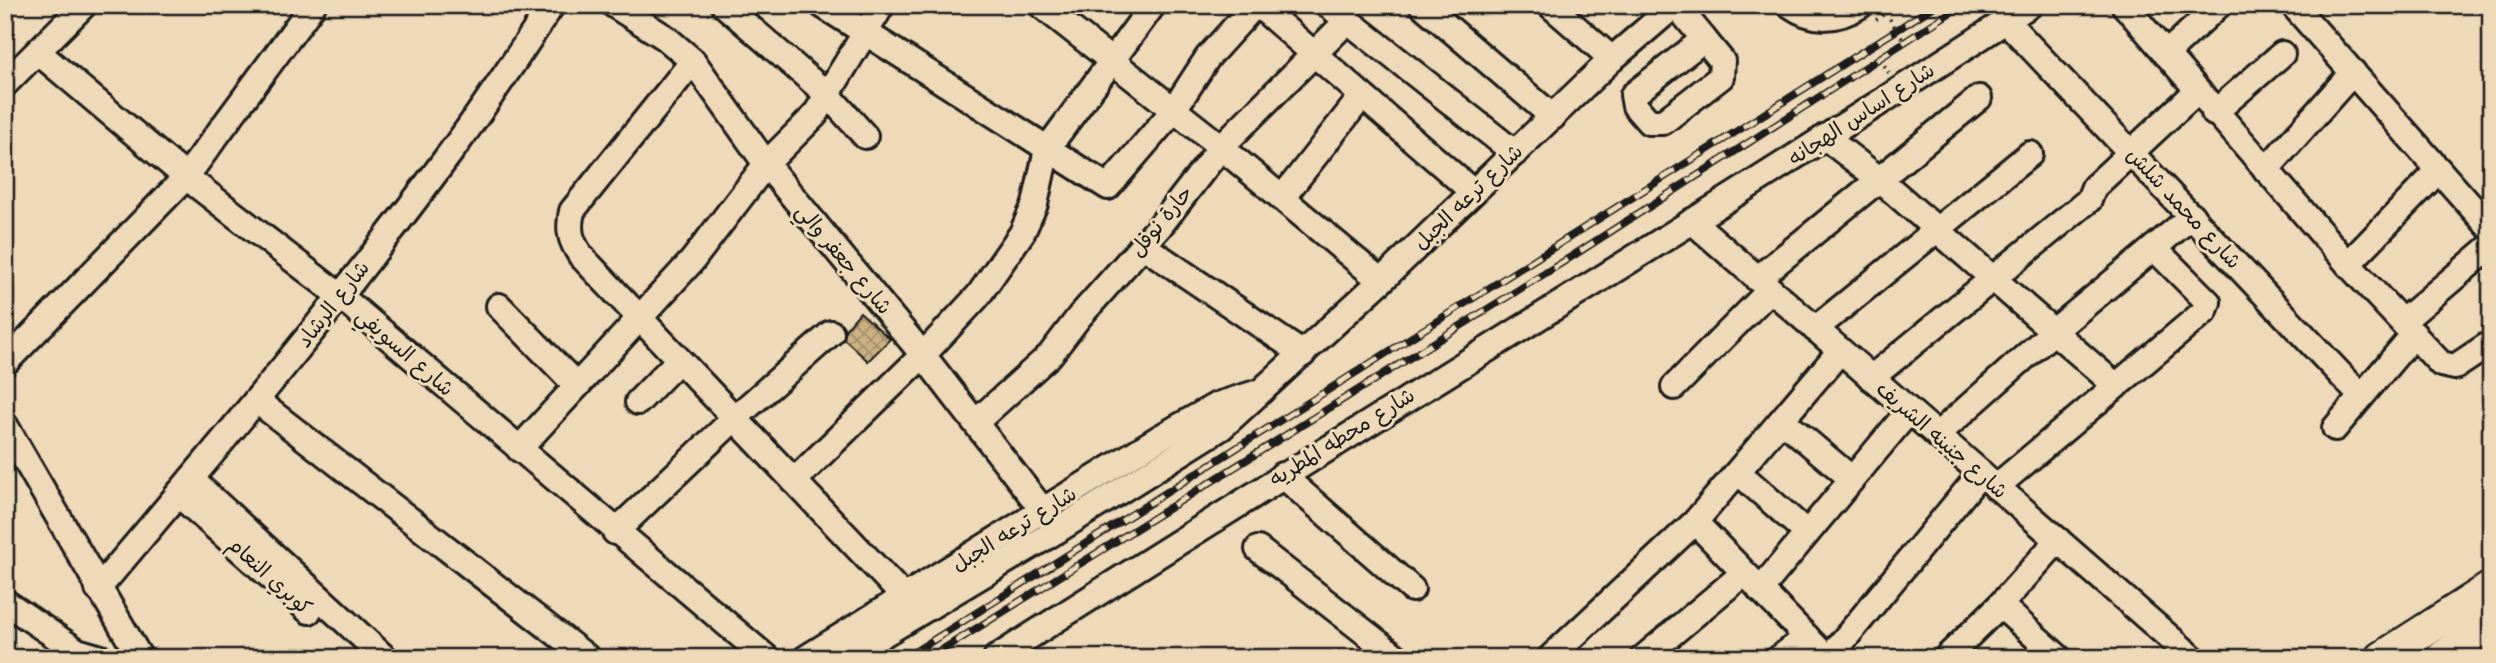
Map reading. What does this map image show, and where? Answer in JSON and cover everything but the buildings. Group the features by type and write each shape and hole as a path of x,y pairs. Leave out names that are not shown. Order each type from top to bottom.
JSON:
{"main road":[{"path":"2382,658 2489,592"},
{"path":"2452,656 2491,623"}],"street":[{"path":"5,85 84,5"},
{"path":"5,363 186,177 313,5"},
{"name":"شارع الرشاد","path":"98,589 257,401 340,296 459,141 552,5"},
{"name":"شارع جعفر والي","path":"614,5 666,38 693,61 766,164 923,355 1051,520"},
{"path":"724,5 829,96 865,136"},
{"path":"822,5 1108,187 1173,111 1208,57 1256,5 1473,192"},
{"path":"519,449 692,261 766,164 829,96 882,5"},
{"path":"1041,5 1221,147 1381,281"},
{"path":"794,481 923,355 978,296 1022,233 1035,204 1047,149 1153,5"},
{"path":"1422,5 1553,117"},
{"path":"1550,5 1612,59"},
{"path":"1675,5 1704,39"},
{"name":"شارع ترعه الجبل","path":"806,658 905,598 1222,427 1381,281 1612,59 1675,5"},
{"path":"1790,5 1820,18 1848,13 1861,5"},
{"name":"شارع اساس الهجانه","path":"1692,221 2029,5"},
{"path":"2124,5 2214,113 2441,364 2452,368 2491,343"},
{"path":"2166,54 2219,5"},
{"path":"2293,5 2491,229"},
{"path":"1337,13 1514,153"},
{"name":"حارة نوفل","path":"976,422 1050,355 1221,147 1313,53 1337,13"},
{"name":"شارع محمد شلش","path":"2006,21 2361,396"},
{"name":"شارع السويفي","path":"38,52 186,177 340,296 615,532 767,658"},
{"path":"2214,113 2282,54"},
{"path":"693,61 572,211 569,227 572,243 581,256 905,598"},
{"path":"2266,170 2353,72"},
{"path":"1871,378 2089,200 2094,187 2197,91"},
{"path":"1282,198 1362,96"},
{"path":"1674,387 1763,285 1879,179 1979,98"},
{"path":"1825,137 1879,179 2115,385"},
{"path":"1815,329 2030,153"},
{"path":"2348,264 2439,170"},
{"path":"1937,436 2053,331 2192,216"},
{"name":"شارع جنينه الشريف","path":"1692,221 1989,480 2184,655"},
{"name":"شارع محطه المطريه","path":"996,658 1282,475 1692,221"},
{"path":"1142,245 1303,354"},
{"path":"2335,428 2409,327 2491,246"},
{"path":"1695,522 1828,658 1989,480 2115,385 2208,306 2204,298 2154,248"},
{"path":"499,306 577,386"},
{"path":"615,532 735,418 831,333"},
{"path":"1550,658 1695,522 1840,351"},
{"path":"638,402 679,360"},
{"path":"257,401 589,658"},
{"path":"1643,658 1752,581 1807,533 1909,411"},
{"path":"1782,420 1852,479"},
{"path":"5,425 139,658"},
{"path":"1738,472 1807,533"},
{"path":"1282,475 1412,589"},
{"path":"184,487 384,658"},
{"name":"كوبري النعام","path":"184,487 362,658"},
{"name":"شارع ترعه الجبل","path":"844,658 1051,520"},
{"path":"1949,657 2000,605 2057,540"},
{"path":"1258,549 1398,658"},
{"path":"5,602 75,655 101,658"},
{"path":"2000,605 2059,658"},
{"path":"2427,628 2452,656"},
{"path":"1779,658 1807,638"}],"path":[{"path":"1880,58 1903,40 1886,13"}],"railway":[{"path":"905,658 1936,5"},
{"path":"929,658 1571,257 1962,5"}]}
